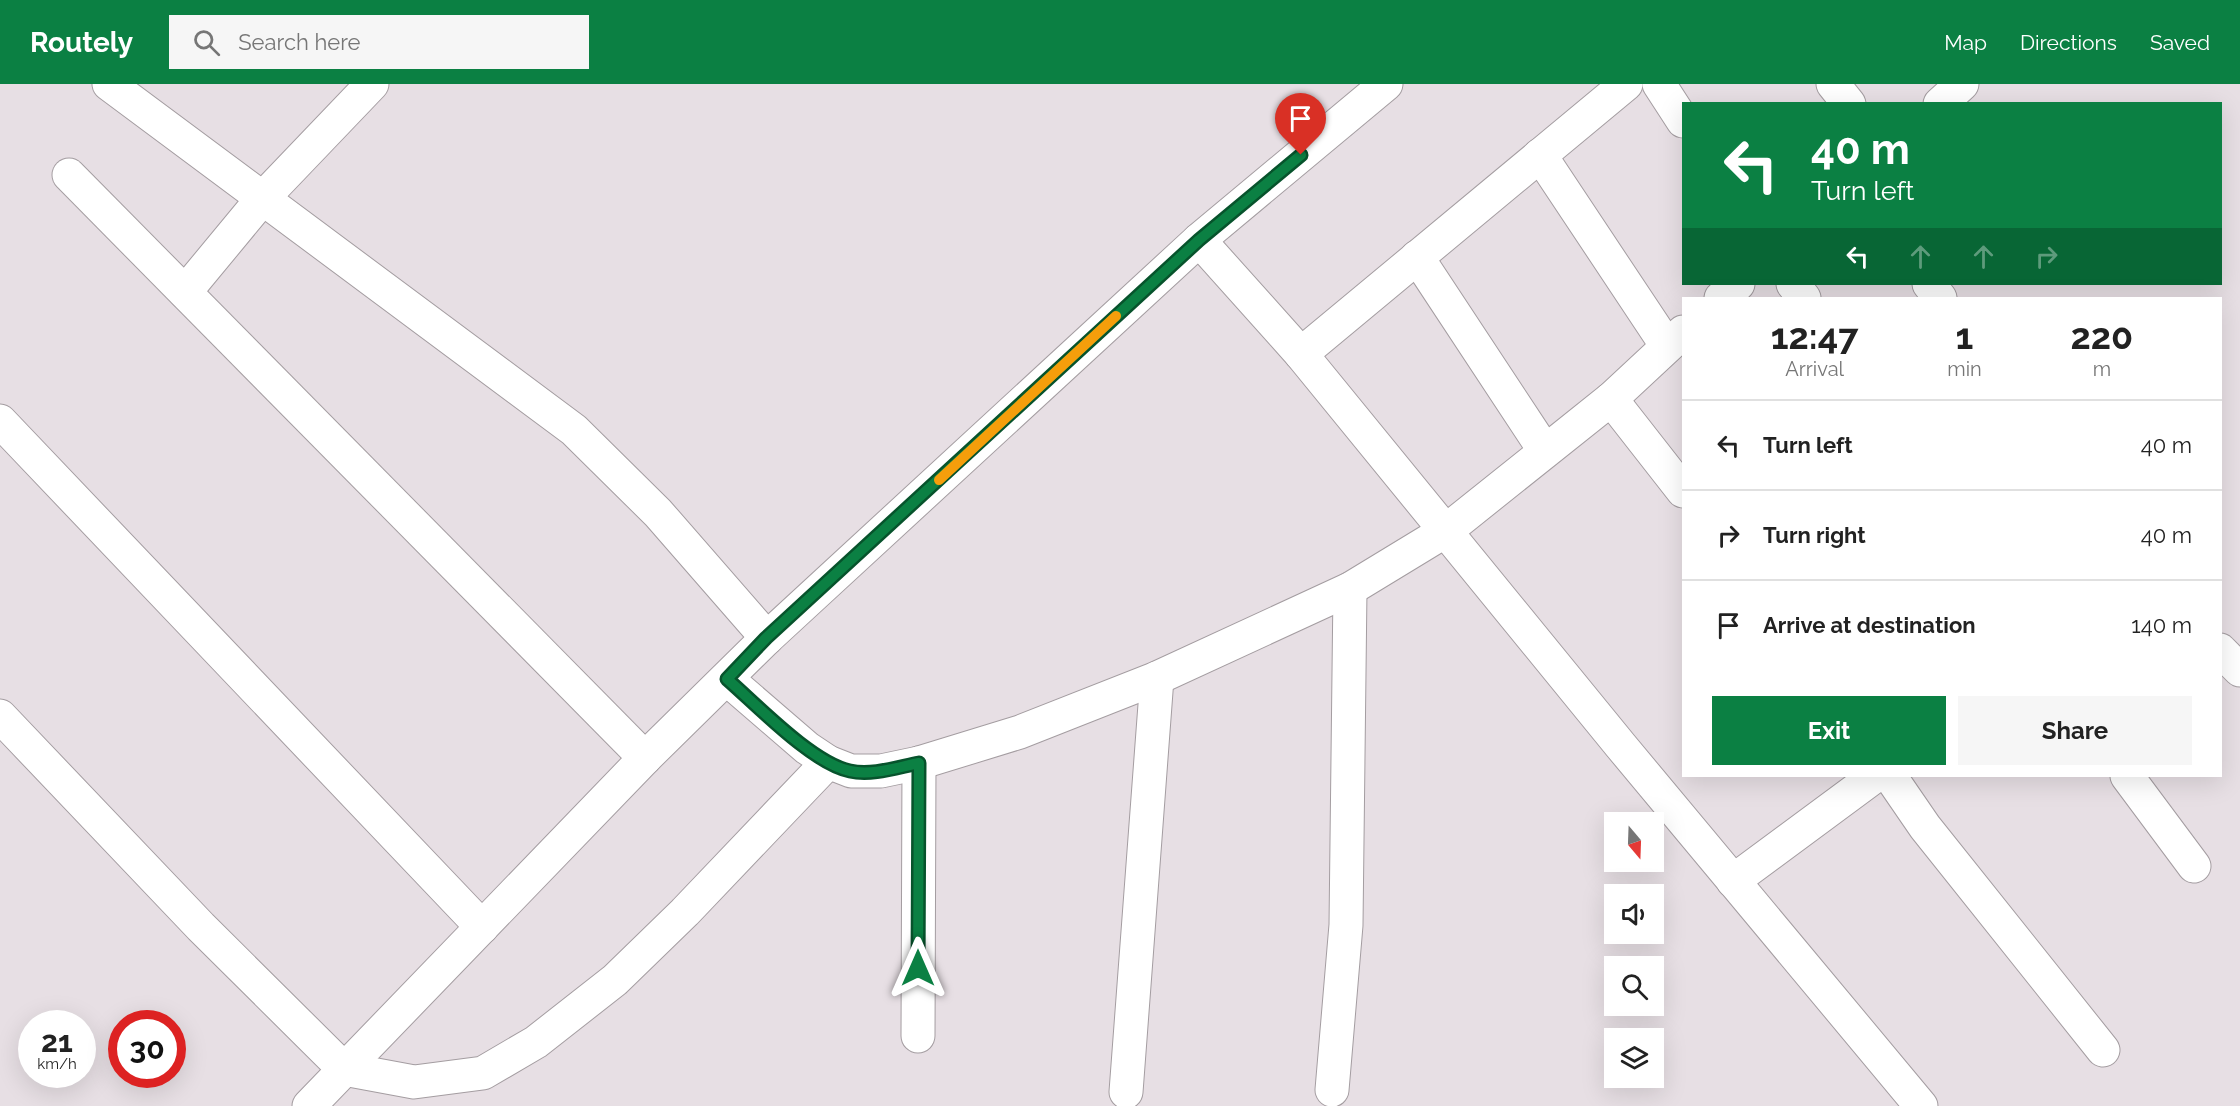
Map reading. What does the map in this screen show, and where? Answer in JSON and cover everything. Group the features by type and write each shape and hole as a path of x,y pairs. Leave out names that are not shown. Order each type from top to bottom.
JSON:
{"street":[{"path":"109,84 574,430 658,513 766,638"},
{"path":"185,292 262,199 372,84"},
{"path":"309,1106 645,758 766,638 1199,240 1386,84"},
{"path":"1301,354 1626,84"},
{"path":"1659,84 1682,119"},
{"path":"1833,84 1847,102"},
{"path":"1942,102 1962,84"},
{"path":"727,679 807,748 828,762 850,771 881,771 919,763 1020,732 1157,678 1350,589 1447,530 1611,399 1675,339 1540,155"},
{"path":"69,175 645,758"},
{"path":"1199,240 1301,354 1733,881 1921,1106"},
{"path":"1417,258 1545,451"},
{"path":"1722,297 1737,285"},
{"path":"1793,285 1803,297"},
{"path":"1930,285 1939,297"},
{"path":"1611,399 1682,490"},
{"path":"0,421 482,927"},
{"path":"1332,1090 1346,925 1350,589"},
{"path":"2222,652 2240,670"},
{"path":"1126,1092 1157,678"},
{"path":"0,716 201,927 344,1069 414,1082 483,1073 536,1042 615,980 685,912 828,762"},
{"path":"918,1036 919,763"},
{"path":"1733,881 1874,777"},
{"path":"1891,777 1925,828 2103,1050"},
{"path":"2128,777 2194,866"}],"slow traffic":[{"path":"939,480 1116,316"}],"route":[{"path":"918,968 919,763 881,771 850,771 828,762 807,748 727,679 766,638 1199,240 1301,155"}]}
